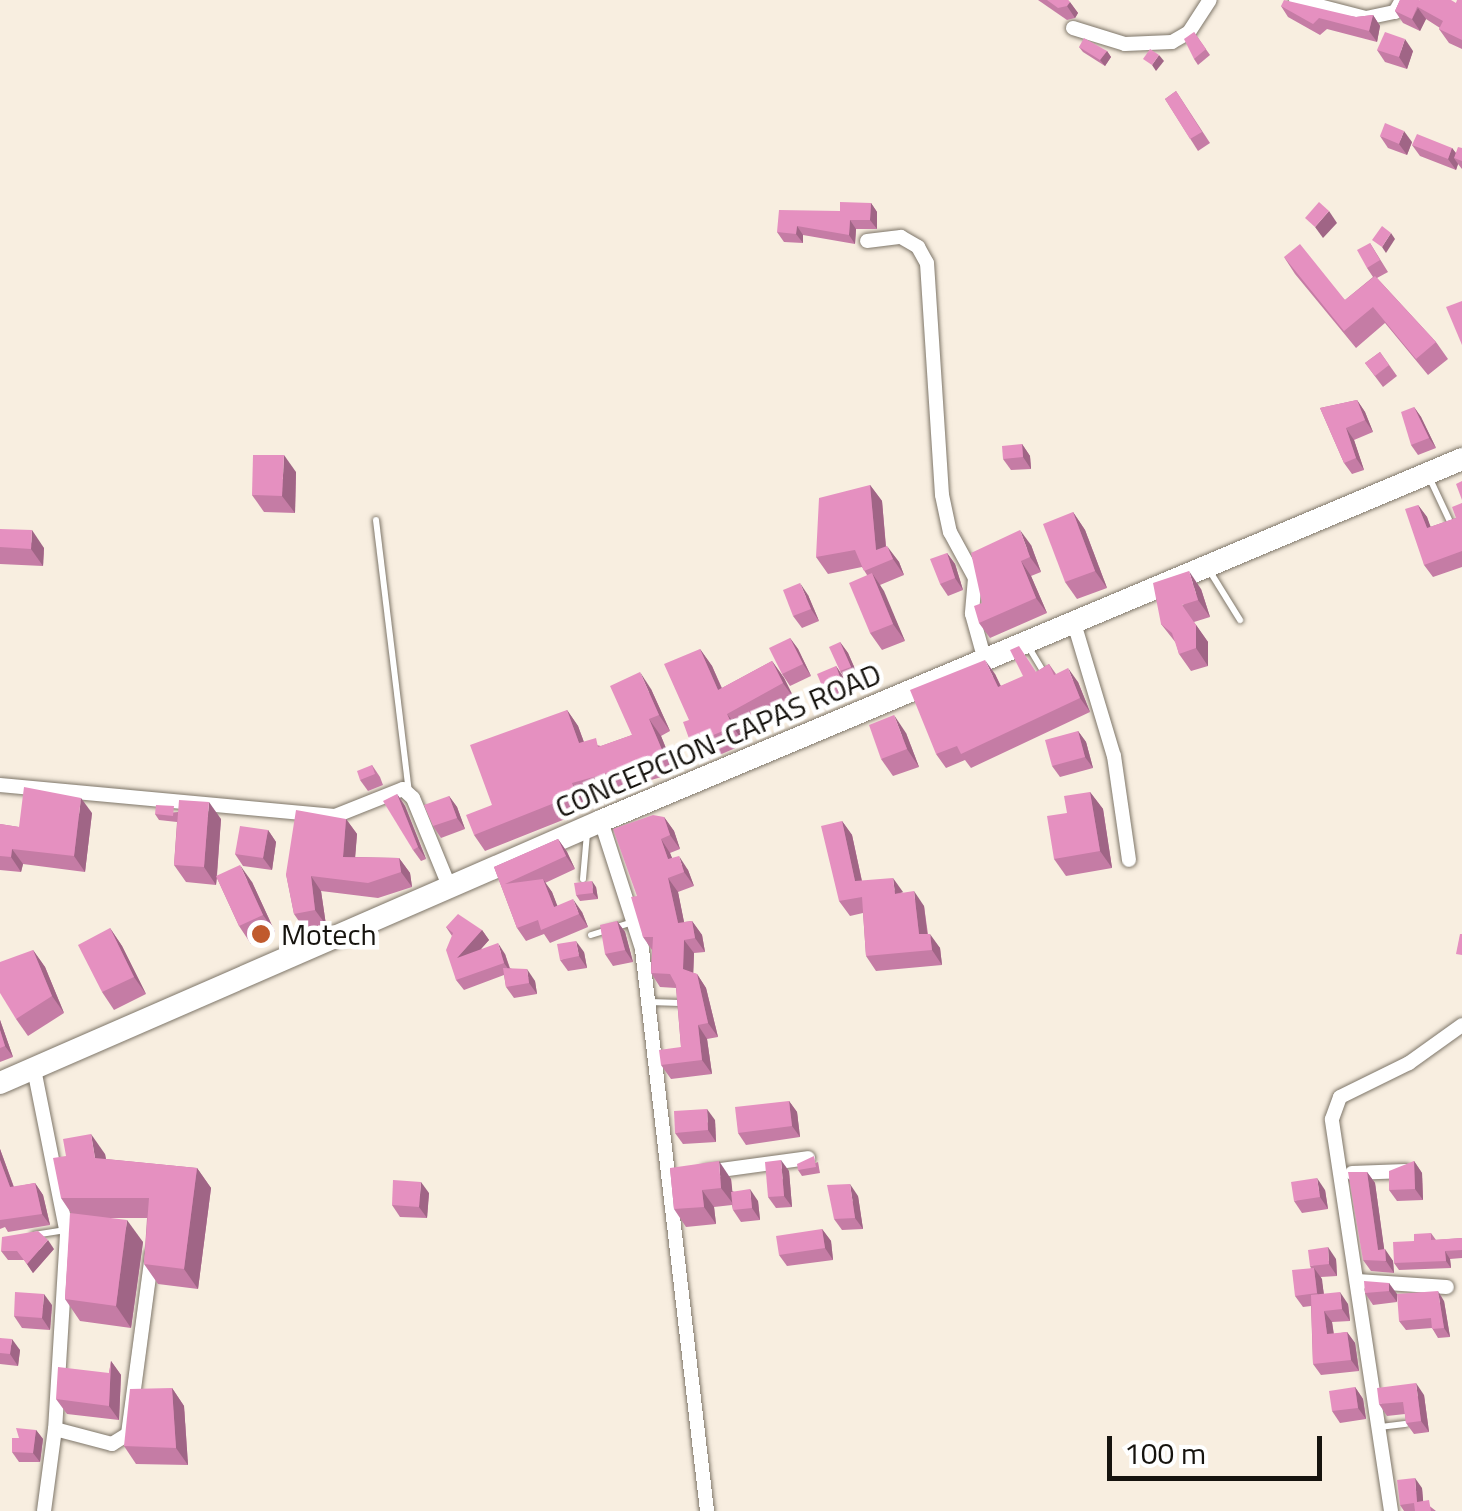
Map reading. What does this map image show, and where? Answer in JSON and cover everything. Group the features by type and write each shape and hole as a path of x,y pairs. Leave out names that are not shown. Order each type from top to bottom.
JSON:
{"main road":[{"name":"CONCEPCION-CAPAS ROAD","path":"0,1084 594,824 1462,459"}],"street":[{"path":"1073,28 1126,44 1172,42 1189,32 1210,0"},
{"path":"1296,0 1366,18 1395,12 1402,0"},
{"path":"867,241 901,238 918,247 927,263 942,495 950,532 975,578 972,614 985,661"},
{"path":"1074,623 1114,756 1129,860"},
{"path":"0,785 335,816 354,814 397,790 409,792 450,888"},
{"path":"594,824 636,921 670,1176 707,1511"},
{"path":"1392,1511 1396,1494 1379,1427 1332,1118 1340,1097 1409,1062 1462,1026"},
{"path":"34,1069 72,1227 44,1511"},
{"path":"670,1176 808,1158"},
{"path":"1342,1174 1409,1171"},
{"path":"54,1428 112,1444 128,1434 155,1229"},
{"path":"1356,1280 1447,1287"}],"lane":[{"path":"1428,474 1452,528"},
{"path":"376,520 409,792"},
{"path":"1207,567 1240,620"},
{"path":"1026,644 1048,680"},
{"path":"583,879 594,824"},
{"path":"591,934 636,921"},
{"path":"649,1002 680,1003"},
{"path":"17,1238 72,1227"},
{"path":"1379,1427 1406,1424"}],"building":[{"path":"1047,0 1068,0 1070,2 1058,8"},
{"path":"1284,0 1356,17 1373,15 1369,31 1319,18 1313,24 1281,6"},
{"path":"1400,0 1420,0 1412,19 1395,11"},
{"path":"1420,0 1462,0 1462,40 1439,29 1443,21 1416,6"},
{"path":"1194,32 1206,49 1194,59 1184,39"},
{"path":"1385,32 1405,39 1399,57 1377,50"},
{"path":"1084,38 1107,51 1100,60 1079,47"},
{"path":"1150,49 1159,55 1152,65 1143,59"},
{"path":"1176,91 1202,132 1190,139 1165,99"},
{"path":"1385,123 1404,131 1399,144 1380,136"},
{"path":"1417,134 1452,148 1448,159 1412,145"},
{"path":"1458,147 1462,148 1462,161 1454,158"},
{"path":"840,202 871,203 870,220 850,220 849,235 797,226 796,234 777,232 779,210 840,211"},
{"path":"1319,202 1329,211 1315,227 1305,218"},
{"path":"1382,226 1391,233 1382,247 1372,240"},
{"path":"1370,243 1380,260 1367,268 1357,250"},
{"path":"1300,244 1345,300 1375,276 1436,342 1416,359 1373,307 1344,331 1284,257"},
{"path":"1462,301 1462,345 1446,307"},
{"path":"1380,352 1389,365 1375,376 1365,363"},
{"path":"1357,400 1365,420 1346,428 1356,458 1344,463 1320,408"},
{"path":"1414,407 1429,438 1411,445 1401,412"},
{"path":"1022,444 1023,457 1003,459 1002,446"},
{"path":"253,455 284,455 282,496 252,495"},
{"path":"870,485 876,550 887,546 893,559 864,571 855,550 816,557 819,498"},
{"path":"1462,503 1462,551 1424,565 1405,509 1418,505 1427,528 1456,518 1452,507"},
{"path":"1073,512 1095,571 1065,582 1043,524"},
{"path":"0,529 32,530 31,549 0,547"},
{"path":"1020,530 1030,557 1021,561 1036,598 979,623 974,606 982,603 971,553"},
{"path":"947,553 955,578 940,584 930,559"},
{"path":"1189,571 1198,600 1182,605 1196,625 1196,648 1179,654 1172,633 1161,624 1153,583"},
{"path":"872,573 893,624 870,633 849,583"},
{"path":"800,583 811,609 793,616 783,590"},
{"path":"790,638 803,664 782,674 769,648"},
{"path":"840,642 851,667 840,671 829,647"},
{"path":"1019,646 1036,672 1049,664 1054,675 1068,668 1080,698 961,754 957,746 936,754 910,690 985,660 998,687 1023,676 1010,650"},
{"path":"700,649 718,690 772,661 783,683 727,714 733,727 691,744 683,722 689,720 664,664"},
{"path":"836,666 843,685 825,693 817,674"},
{"path":"640,672 659,715 649,719 665,757 572,783 577,794 474,835 466,815 492,805 470,745 567,710 579,743 596,738 598,747 632,735 610,686"},
{"path":"894,715 907,749 881,759 869,725"},
{"path":"1078,731 1085,757 1052,766 1045,740"},
{"path":"372,765 375,774 360,780 357,771"},
{"path":"24,787 81,798 74,856 12,849 11,857 0,856 0,824 19,827"},
{"path":"1090,792 1100,851 1054,859 1047,816 1067,813 1064,796"},
{"path":"397,794 418,847 413,850 383,801"},
{"path":"449,796 457,818 433,826 424,805"},
{"path":"179,800 209,802 204,867 174,865"},
{"path":"156,805 174,806 173,816 155,814"},
{"path":"296,810 346,819 343,857 399,858 401,872 368,883 311,876 315,910 294,914 286,874"},
{"path":"653,815 664,817 670,835 661,839 668,859 679,856 684,872 668,878 678,923 692,921 695,938 684,940 683,969 697,974 708,1023 698,1025 702,1060 661,1065 659,1050 681,1047 676,985 670,974 651,973 653,937 643,937 631,897 637,896 613,829"},
{"path":"842,821 855,881 893,878 895,894 914,891 919,934 930,934 932,950 866,956 862,897 839,901 821,826"},
{"path":"240,826 268,830 263,858 235,854"},
{"path":"558,839 566,856 505,884 543,879 554,907 573,899 579,914 541,930 538,920 517,928 494,867"},
{"path":"240,865 263,915 239,926 216,876"},
{"path":"592,881 593,893 576,895 574,883"},
{"path":"458,914 482,930 457,958 498,943 504,963 456,980 446,950 453,933 446,927"},
{"path":"617,921 625,950 605,954 600,925"},
{"path":"110,928 134,977 102,992 78,945"},
{"path":"1462,934 1462,955 1456,954"},
{"path":"576,941 579,956 560,960 557,944"},
{"path":"33,950 52,996 16,1019 0,993 0,962"},
{"path":"503,968 527,969 529,983 506,987"},
{"path":"789,1101 792,1126 738,1133 735,1107"},
{"path":"707,1109 708,1130 675,1133 674,1111"},
{"path":"91,1134 95,1158 197,1168 184,1269 144,1264 149,1198 61,1198 53,1158 66,1156 63,1139"},
{"path":"814,1156 816,1167 798,1170 797,1164"},
{"path":"0,1160 10,1187 35,1183 42,1214 0,1220"},
{"path":"781,1160 784,1196 768,1197 765,1162"},
{"path":"719,1161 721,1188 702,1190 704,1207 674,1209 670,1168"},
{"path":"1414,1161 1415,1189 1389,1190 1389,1171"},
{"path":"1348,1172 1367,1172 1378,1250 1385,1249 1386,1261 1363,1260"},
{"path":"1317,1178 1320,1197 1294,1201 1291,1182"},
{"path":"393,1180 421,1182 419,1207 392,1205"},
{"path":"850,1184 855,1218 834,1219 827,1185"},
{"path":"750,1189 752,1208 733,1210 731,1192"},
{"path":"70,1213 127,1220 116,1306 65,1299"},
{"path":"822,1229 825,1248 779,1255 776,1236"},
{"path":"38,1231 48,1240 27,1264 17,1251 1,1251 2,1237"},
{"path":"1431,1233 1431,1240 1462,1238 1462,1250 1445,1251 1446,1261 1394,1263 1393,1242 1414,1241 1414,1234"},
{"path":"1328,1247 1329,1264 1310,1266 1308,1250"},
{"path":"1314,1268 1317,1293 1295,1296 1292,1270"},
{"path":"1364,1281 1389,1283 1389,1291 1365,1293"},
{"path":"1438,1291 1444,1328 1432,1329 1431,1318 1399,1321 1397,1294"},
{"path":"15,1292 44,1294 42,1318 14,1316"},
{"path":"1340,1292 1342,1309 1324,1311 1327,1334 1347,1332 1351,1360 1313,1364 1311,1295"},
{"path":"0,1338 12,1339 10,1354 0,1353"},
{"path":"111,1361 109,1406 56,1399 58,1367 109,1373"},
{"path":"1416,1383 1421,1421 1406,1423 1403,1402 1379,1404 1377,1388"},
{"path":"1355,1387 1358,1408 1332,1411 1329,1391"},
{"path":"172,1388 176,1448 124,1446 130,1389"},
{"path":"16,1428 36,1430 33,1453 12,1452 12,1438 19,1438"},
{"path":"1415,1478 1417,1502 1429,1500 1431,1511 1415,1511 1414,1503 1400,1505 1397,1480"}],"place":[{"name":"Motech","path":"261,934"}]}
